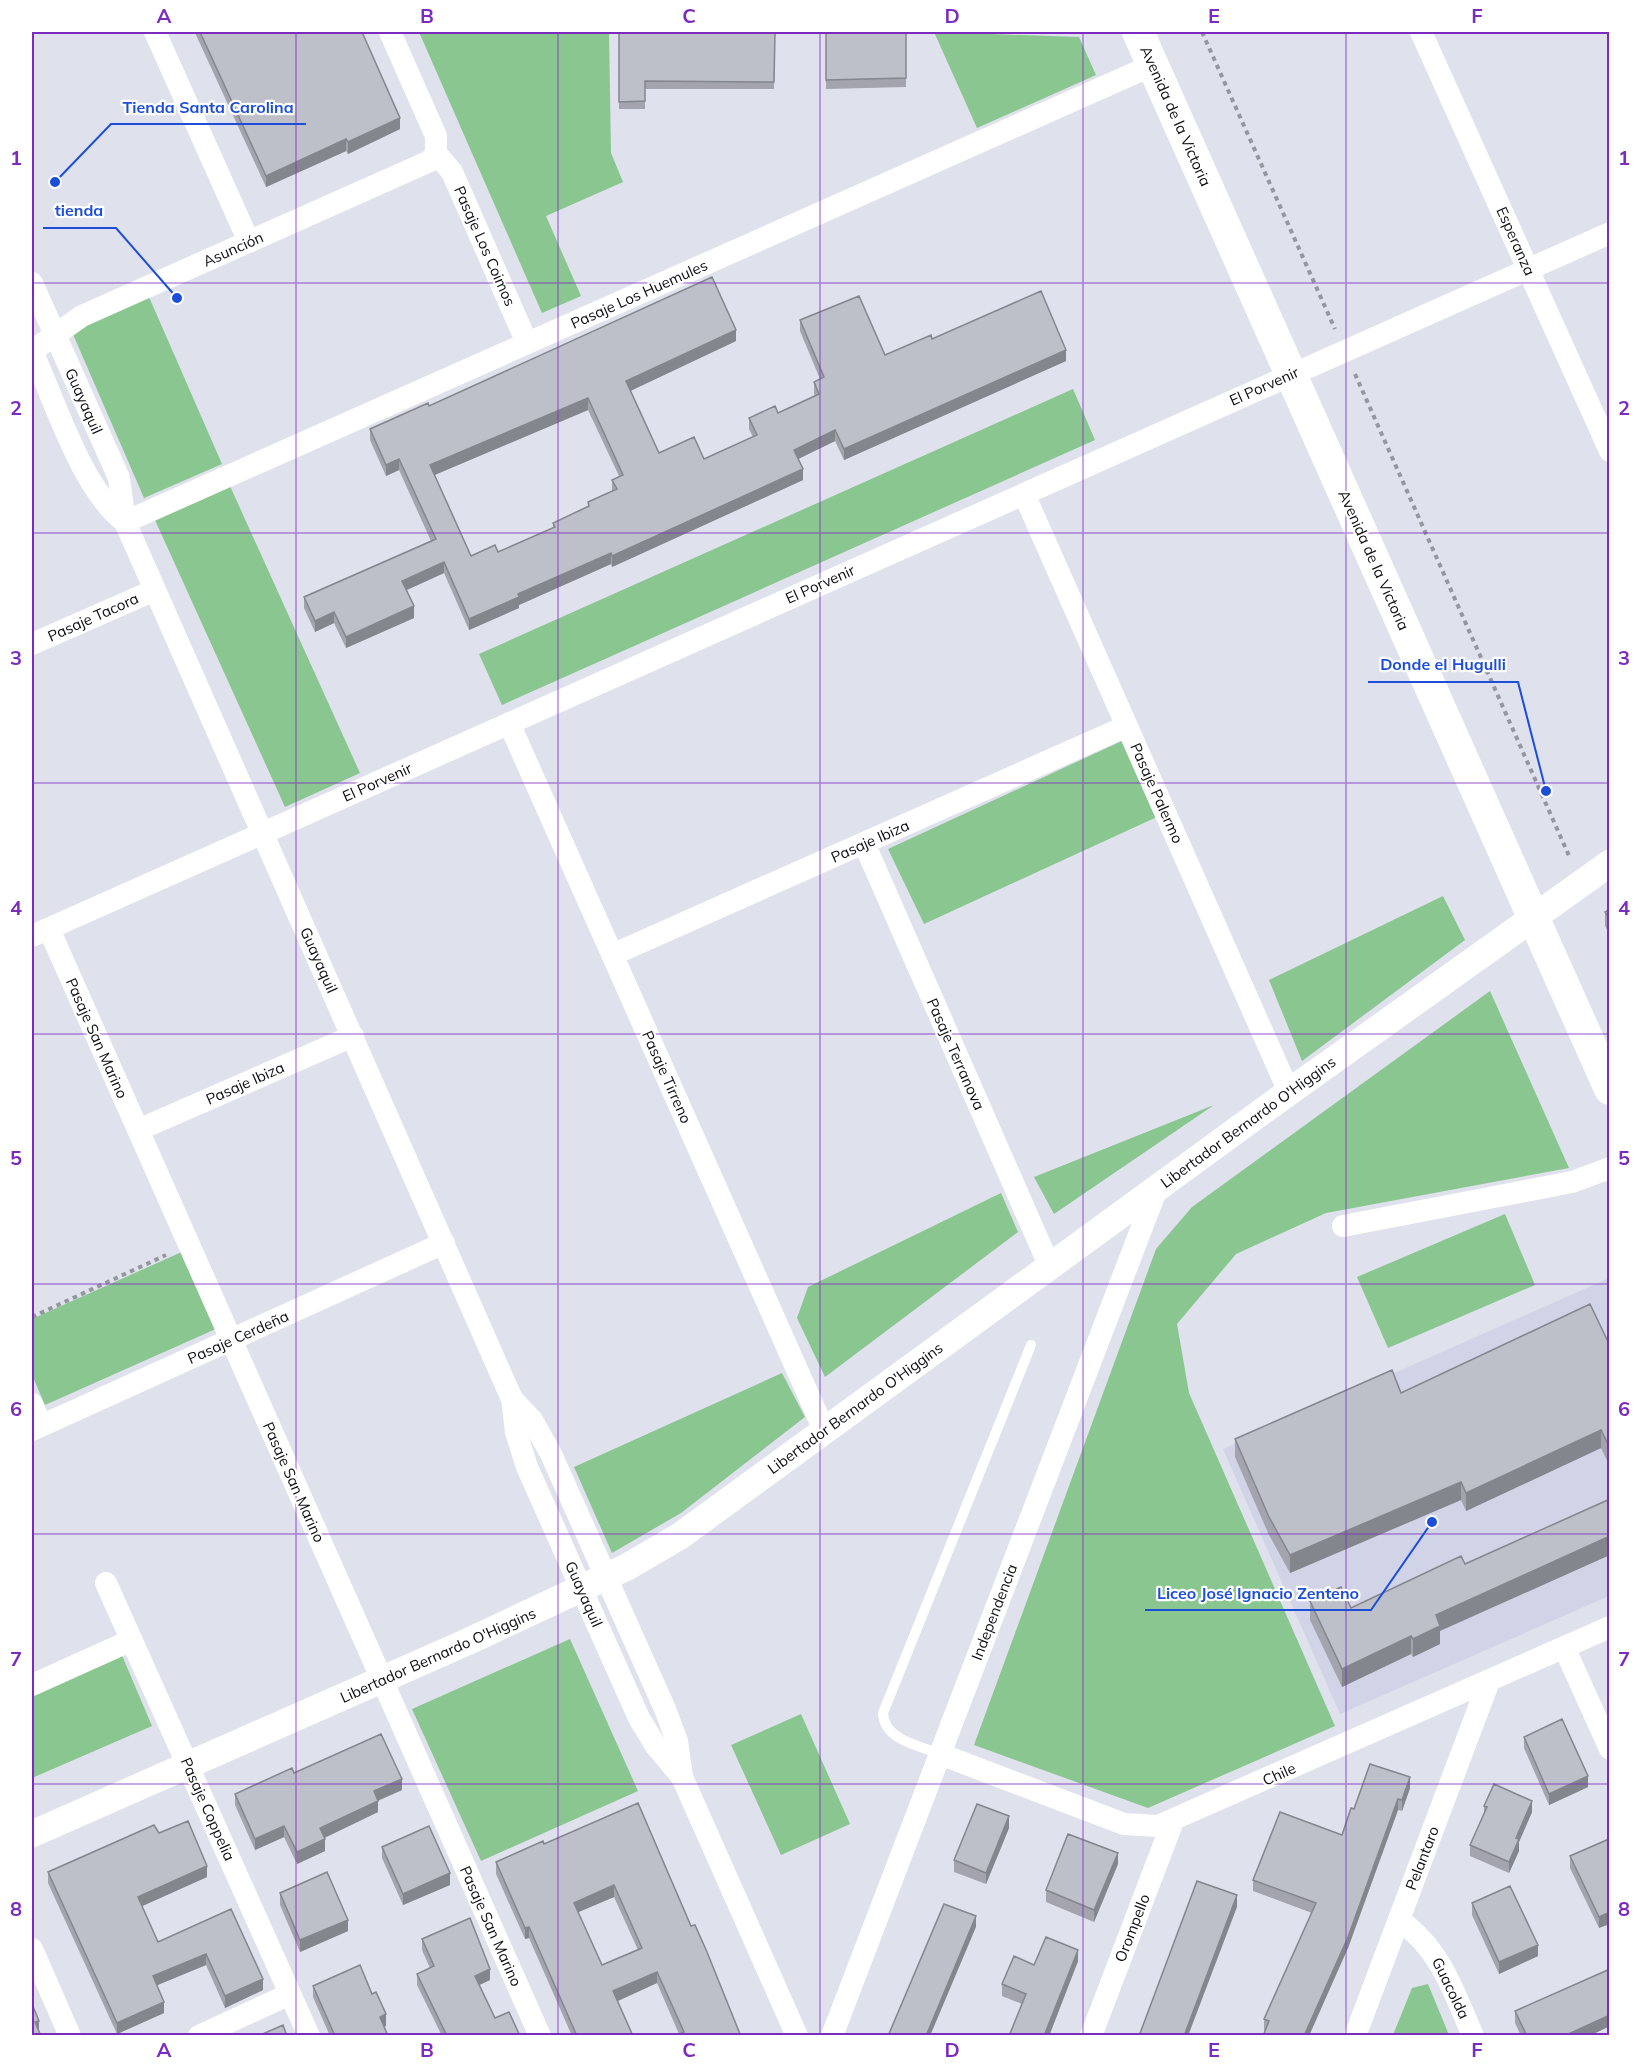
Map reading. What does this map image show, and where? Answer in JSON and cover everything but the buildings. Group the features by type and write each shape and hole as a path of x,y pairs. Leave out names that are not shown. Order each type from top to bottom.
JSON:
{"main road":[{"name":"Avenida de la Victoria","path":"1138,32 1610,1089"}],"street":[{"path":"155,32 249,242"},
{"path":"390,32 436,136 436,153"},
{"name":"Esperanza","path":"1422,32 1610,451"},
{"name":"Pasaje Los Huemules","path":"125,522 1153,65"},
{"name":"Asunción","path":"32,351 82,316 422,166 436,153"},
{"name":"Pasaje Los Coimos","path":"436,153 452,172 527,343"},
{"name":"El Porvenir","path":"40,932 1610,232"},
{"name":"Guayaquil","path":"32,283 118,478 125,522 512,1399 516,1432 527,1467 594,1583 647,1732 682,1777 797,2036"},
{"name":"Guayaquil","path":"32,351 95,491 113,513 125,522"},
{"name":"Pasaje Palermo","path":"1024,494 1289,1092"},
{"name":"Pasaje Tacora","path":"32,644 155,590"},
{"name":"Pasaje Tirreno","path":"509,723 824,1430"},
{"name":"Pasaje Ibiza","path":"612,955 1127,726"},
{"name":"Pasaje Terranova","path":"864,843 1049,1265"},
{"name":"Libertador Bernardo O'Higgins","path":"32,1834 382,1681 594,1583 680,1536 1049,1265 1610,863"},
{"name":"Pasaje San Marino","path":"40,932 138,1130 540,2036"},
{"name":"Pasaje Ibiza","path":"138,1130 353,1036"},
{"path":"1343,1226 1572,1182 1610,1168"},
{"name":"Independencia","path":"832,2036 1156,1188"},
{"name":"Pasaje Cerdeña","path":"36,1427 444,1243"},
{"path":"32,1404 36,1427"},
{"name":"Pasaje Coppelia","path":"106,1582 309,2036"},
{"name":"Chile","path":"940,1754 1124,1824 1146,1827 1173,1821 1610,1627"},
{"path":"32,1685 132,1640"},
{"path":"1564,1647 1610,1749"},
{"name":"Pelantaro","path":"1354,2036 1489,1681"},
{"name":"Orompello","path":"1091,2036 1173,1821"},
{"name":"Guacolda","path":"1399,1920 1419,1935 1438,1959 1473,2036"},
{"path":"32,1949 70,2036"},
{"path":"199,2036 290,1994"}],"lane":[{"path":"940,1754 891,1734 884,1726 884,1713 1031,1345"}],"path":[{"path":"1202,32 1582,883"},
{"path":"32,1317 189,1244"}],"shaded area":[{"path":"1609,1278 1609,1596 1340,1714 1223,1449"}],"green space":[{"path":"419,32 609,32 611,153 623,182 546,216 581,296 542,313"},
{"path":"934,32 1079,37 1096,75 977,128"},
{"path":"149,297 222,464 144,498 72,332"},
{"path":"1073,389 1095,440 502,705 479,654"},
{"path":"230,486 360,773 285,807 155,520"},
{"path":"1124,740 1159,816 924,924 888,849"},
{"path":"1443,896 1465,940 1302,1061 1269,980"},
{"path":"1490,991 1569,1168 1326,1213 1236,1254 1177,1324 1189,1393 1335,1726 1148,1808 974,1745 1156,1249 1192,1207"},
{"path":"1214,1105 1054,1214 1034,1177"},
{"path":"1001,1193 1018,1232 825,1377 797,1318 808,1287"},
{"path":"1505,1214 1535,1285 1388,1348 1357,1277"},
{"path":"184,1251 218,1328 45,1405 32,1375 32,1319"},
{"path":"782,1373 805,1417 681,1513 612,1553 574,1467"},
{"path":"570,1639 638,1791 481,1861 412,1709"},
{"path":"121,1653 152,1726 32,1778 32,1693"},
{"path":"801,1714 850,1824 781,1855 731,1745"},
{"path":"1428,1984 1449,2035 1393,2035 1412,1988"}],"place":[{"name":"Tienda Santa Carolina","path":"55,182"},
{"name":"tienda","path":"177,298"},
{"name":"Donde el Hugulli","path":"1546,791"},
{"name":"Liceo José Ignacio Zenteno","path":"1432,1522"}]}
